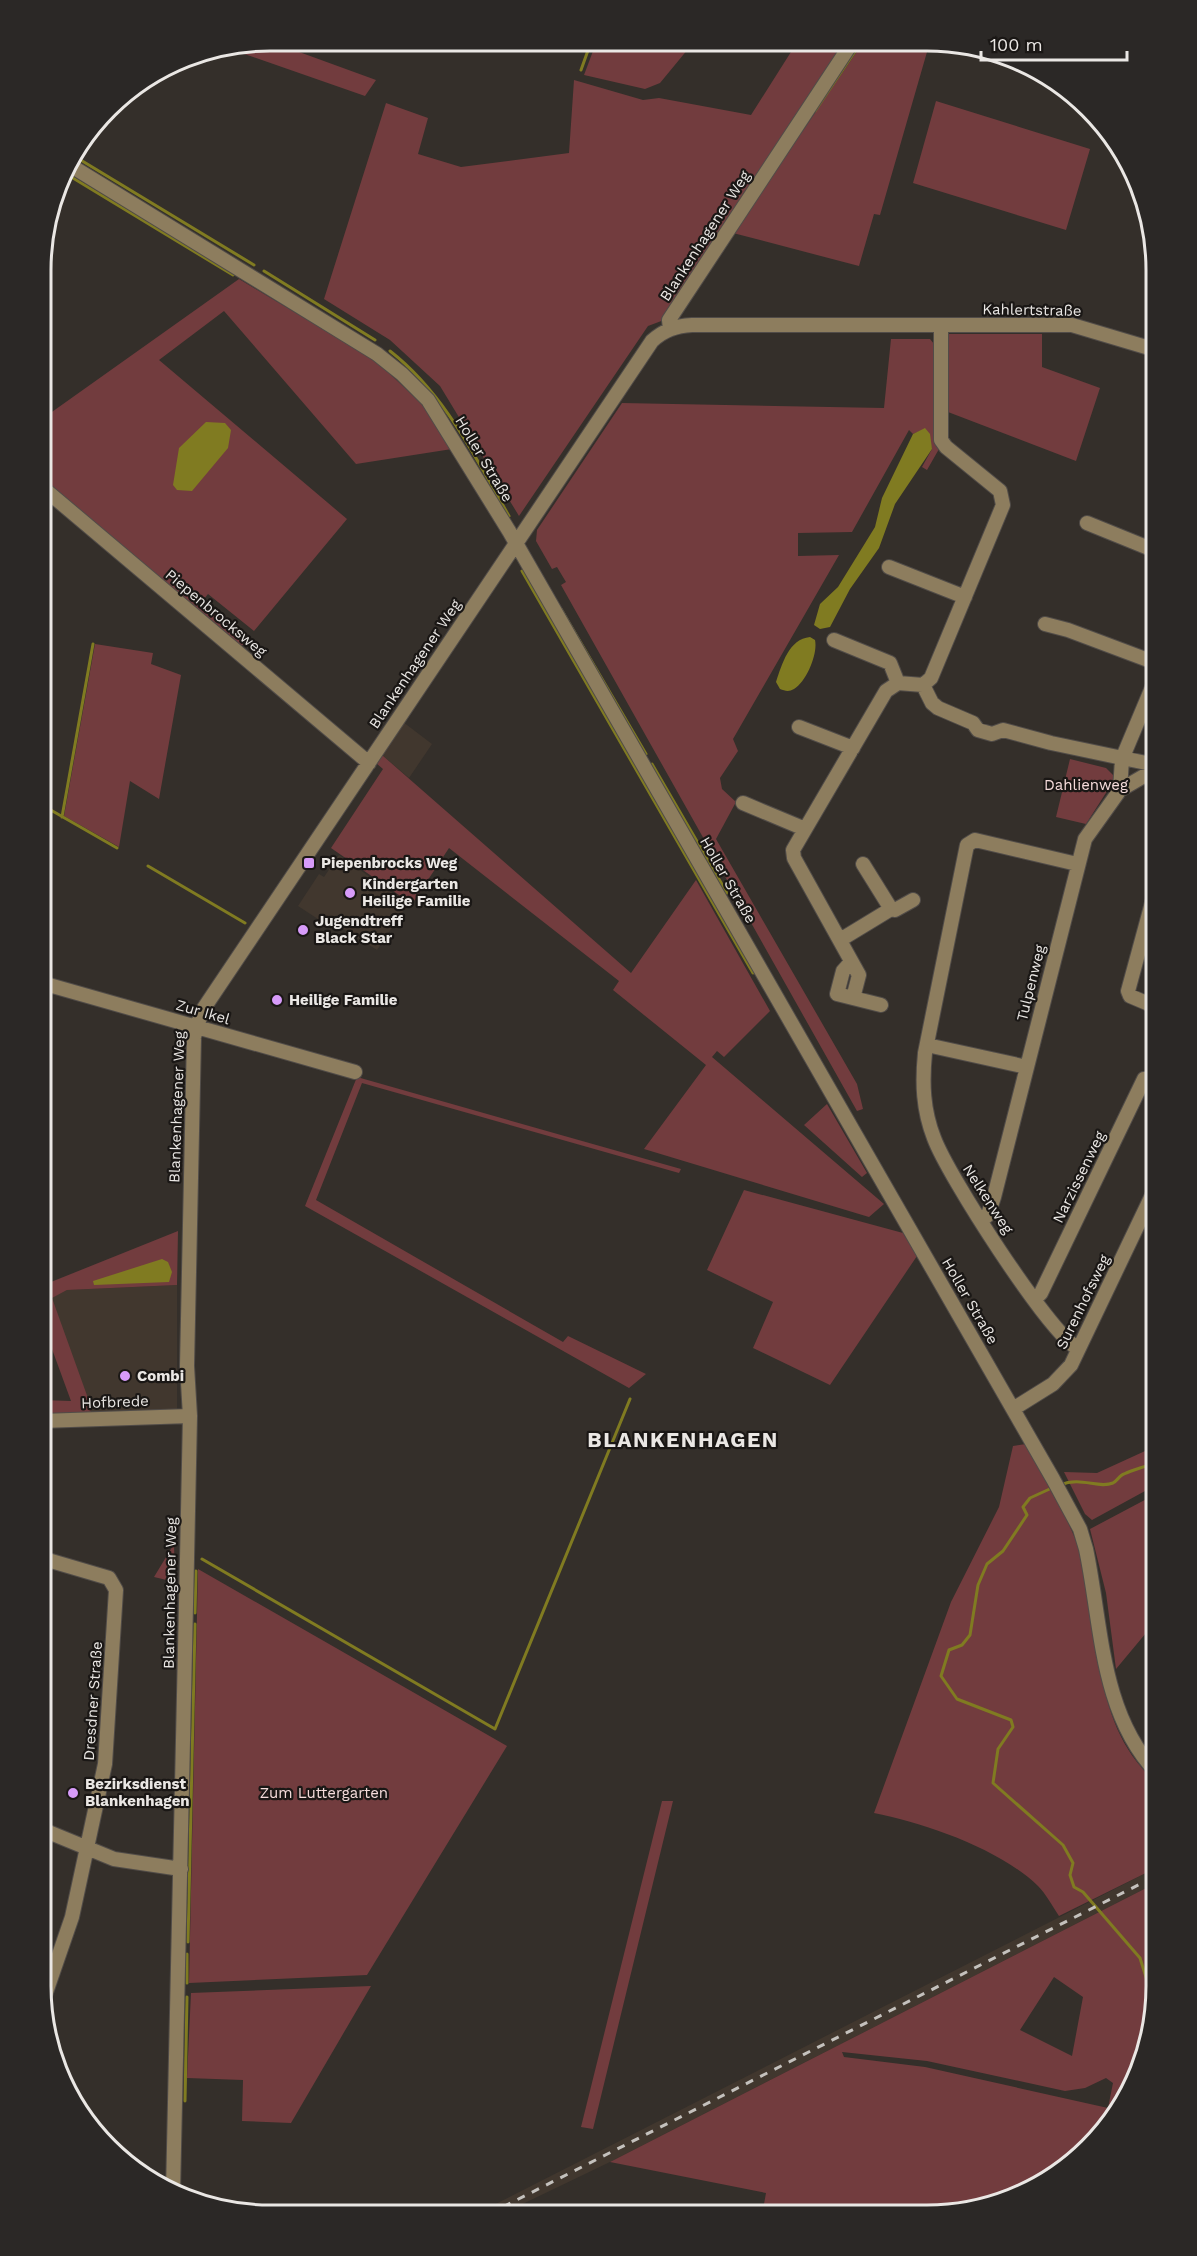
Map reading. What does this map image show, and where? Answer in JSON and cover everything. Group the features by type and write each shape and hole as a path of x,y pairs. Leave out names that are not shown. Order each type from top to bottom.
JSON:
{"street":[{"name":"Blankenhagener Weg","path":"173,2182 190,1416 187,1366 196,1027 202,1011 229,970 652,341 670,329 669,320 846,51"},
{"name":"Holler Straße","path":"76,169 377,354 402,374 428,400 516,543 1080,1529 1086,1549 1111,1692 1130,1736 1146,1758"},
{"name":"Kahlertstraße","path":"670,329 692,325 886,326 916,331 940,326 1083,326 1146,347"},
{"path":"880,1005 837,994 843,971 851,962 794,858 793,850 886,691 898,683 923,685 931,678 1003,505 1003,496 1000,491 946,447 941,440 940,326"},
{"name":"Piepenbrocksweg","path":"51,495 369,763"},
{"path":"1087,523 1146,547"},
{"path":"889,567 965,597"},
{"path":"1045,624 1068,630 1146,659"},
{"path":"834,640 890,663 898,683"},
{"path":"923,685 932,703 938,708 973,723 978,730 992,734 1003,729 1146,763"},
{"path":"1120,790 1122,759 1146,702"},
{"path":"799,727 853,748"},
{"path":"1120,790 1146,776"},
{"name":"Tulpenweg","path":"981,1221 988,1215 994,1197 1077,864 1090,829 1120,790"},
{"path":"743,803 806,829"},
{"name":"Nelkenweg","path":"1077,864 975,840 968,845 927,1045 922,1081 924,1106 933,1137 965,1199 1035,1299 1070,1344 1078,1349"},
{"path":"863,864 891,909"},
{"path":"840,940 891,909 895,910 913,900"},
{"path":"1146,934 1128,991 1130,996 1146,1003"},
{"name":"Zur Ikel","path":"51,986 355,1072"},
{"path":"927,1045 1027,1067"},
{"name":"Narzissenweg","path":"1035,1299 1041,1293 1143,1079 1146,1079"},
{"name":"Surenhofsweg","path":"1013,1409 1061,1377 1078,1349 1146,1208"},
{"name":"Hofbrede","path":"51,1421 190,1416"},
{"name":"Dresdner Straße","path":"51,1561 109,1578 116,1590 109,1734 88,1848 72,1917 51,1968"},
{"path":"51,1833 114,1859 181,1869"}],"shaded area":[{"path":"206,422 225,423 231,430 228,448 192,491 177,490 173,485 179,448"},
{"path":"925,428 930,434 932,449 895,504 879,548 850,589 830,627 820,629 814,625 820,604 838,587 875,527 882,498 913,434"},
{"path":"810,637 815,640 815,652 803,680 790,691 780,689 776,682 787,654 797,642"},
{"path":"403,722 432,744 409,778 382,755"},
{"name":"Kindergarten Heilige Familie","path":"339,855 408,904 377,950 324,917 321,921 298,906 319,874 324,877"},
{"path":"162,1259 168,1262 172,1272 169,1282 94,1285 93,1281"},
{"path":"177,1285 177,1409 172,1412 91,1414 51,1298 67,1290"},
{"path":"1146,1873 1146,1888 610,2162 521,2205 494,2205"}],"green space":[{"path":"296,51 376,80 365,96 241,53"},
{"path":"593,51 686,51 660,83 645,89 584,75"},
{"path":"792,51 840,51 664,320 648,326 519,516 440,386 390,340 324,299 386,103 428,118 418,154 461,167 569,153 574,80 643,100 659,98 751,115"},
{"path":"857,51 927,51 880,215 874,214 859,266 733,233"},
{"path":"936,101 1090,149 1066,230 913,183"},
{"path":"239,279 375,360 422,404 452,449 356,464 224,311 159,360 347,519 254,631 208,594 204,599 249,637 240,648 51,489 51,413"},
{"path":"948,334 1042,334 1042,367 1100,388 1076,461 948,412"},
{"path":"891,339 930,339 934,344 935,442 939,449 927,470 922,467 932,449 925,429 913,434 909,430 852,532 798,533 798,556 839,555 733,739 738,751 720,778 722,789 736,802 716,839 857,1084 863,1109 857,1111 561,585 566,582 557,567 552,569 536,541 537,530 622,403 884,408"},
{"path":"95,644 153,653 151,664 181,675 159,799 130,781 119,847 64,816"},
{"path":"382,755 631,973 696,880 770,1011 724,1057 717,1051 712,1057 884,1204 869,1217 644,1149 706,1065 613,990 619,981 449,848 412,904 331,848 383,769 376,763"},
{"name":"Dahlienweg","path":"1070,759 1106,768 1114,776 1111,785 1086,824 1056,817"},
{"path":"357,1077 681,1169 679,1173 362,1083 316,1200 563,1342 568,1336 646,1374 629,1388 305,1206"},
{"path":"827,1104 867,1173 862,1177 804,1125"},
{"path":"744,1190 903,1233 917,1256 830,1385 753,1348 773,1302 707,1270"},
{"path":"178,1231 177,1285 67,1290 52,1298 89,1401 91,1414 51,1415 51,1400 71,1401 51,1346 51,1282"},
{"path":"1026,1444 1073,1533 1086,1577 1108,1701 1118,1730 1134,1757 1146,1771 1146,1873 1059,1916 1038,1886 1004,1860 961,1839 916,1823 874,1813 951,1602 999,1507 1013,1446"},
{"path":"1146,1451 1146,1490 1092,1520 1085,1514 1064,1472 1097,1473"},
{"path":"1146,1499 1146,1633 1116,1669 1106,1593 1090,1529"},
{"path":"174,1544 175,1582 154,1577"},
{"name":"Zum Luttergarten","path":"198,1569 507,1746 367,1975 189,1983"},
{"path":"662,1801 673,1801 593,2129 581,2127"},
{"path":"1146,1888 1146,2000 1139,2043 1117,2096 1109,2108 1082,2141 1060,2160 1036,2176 1011,2188 984,2198 941,2205 764,2205 766,2193 610,2162","holes":["1054,1977 1083,1997 1072,2056 1020,2030","842,2052 927,2061 1065,2091 1085,2088 1106,2078 1113,2083 1108,2108 925,2067 844,2057"]},
{"path":"371,1986 291,2123 242,2121 243,2080 187,2078 191,1993"}],"waterway":[{"path":"581,70 588,51"},
{"path":"815,111 855,51"},
{"path":"80,160 254,265"},
{"path":"72,177 233,275"},
{"path":"264,271 375,340"},
{"path":"390,351 410,368 443,407 471,449 509,516"},
{"path":"522,571 753,973"},
{"path":"561,609 646,754"},
{"path":"62,817 93,644"},
{"path":"652,764 727,893"},
{"path":"51,810 117,848"},
{"path":"148,866 245,923"},
{"path":"202,1559 495,1729 630,1399"},
{"path":"1060,1485 1075,1482 1107,1484 1146,1466"},
{"path":"1054,1487 1030,1498 1023,1507 1027,1515 1003,1551 987,1564 978,1585 970,1635 962,1645 949,1650 941,1676 957,1699 1011,1720 1013,1727 998,1749 993,1783 1063,1845 1073,1863 1070,1875 1074,1887 1083,1892 1140,1958 1146,1977"},
{"path":"195,1613 196,1571"},
{"path":"188,1942 195,1624"},
{"path":"187,1954 187,1983"},
{"path":"185,2101 187,1997"}],"railway":[{"path":"507,2205 1146,1881"}],"place":[{"name":"Piepenbrocks Weg","path":"309,863"},
{"name":"Kindergarten Heilige Familie","path":"350,893"},
{"name":"Jugendtreff Black Star","path":"303,930"},
{"name":"Heilige Familie","path":"277,1000"},
{"name":"Combi","path":"125,1376"},
{"name":"Bezirksdienst Blankenhagen","path":"73,1793"}],"district":[{"name":"BLANKENHAGEN","path":"683,1439"}]}
